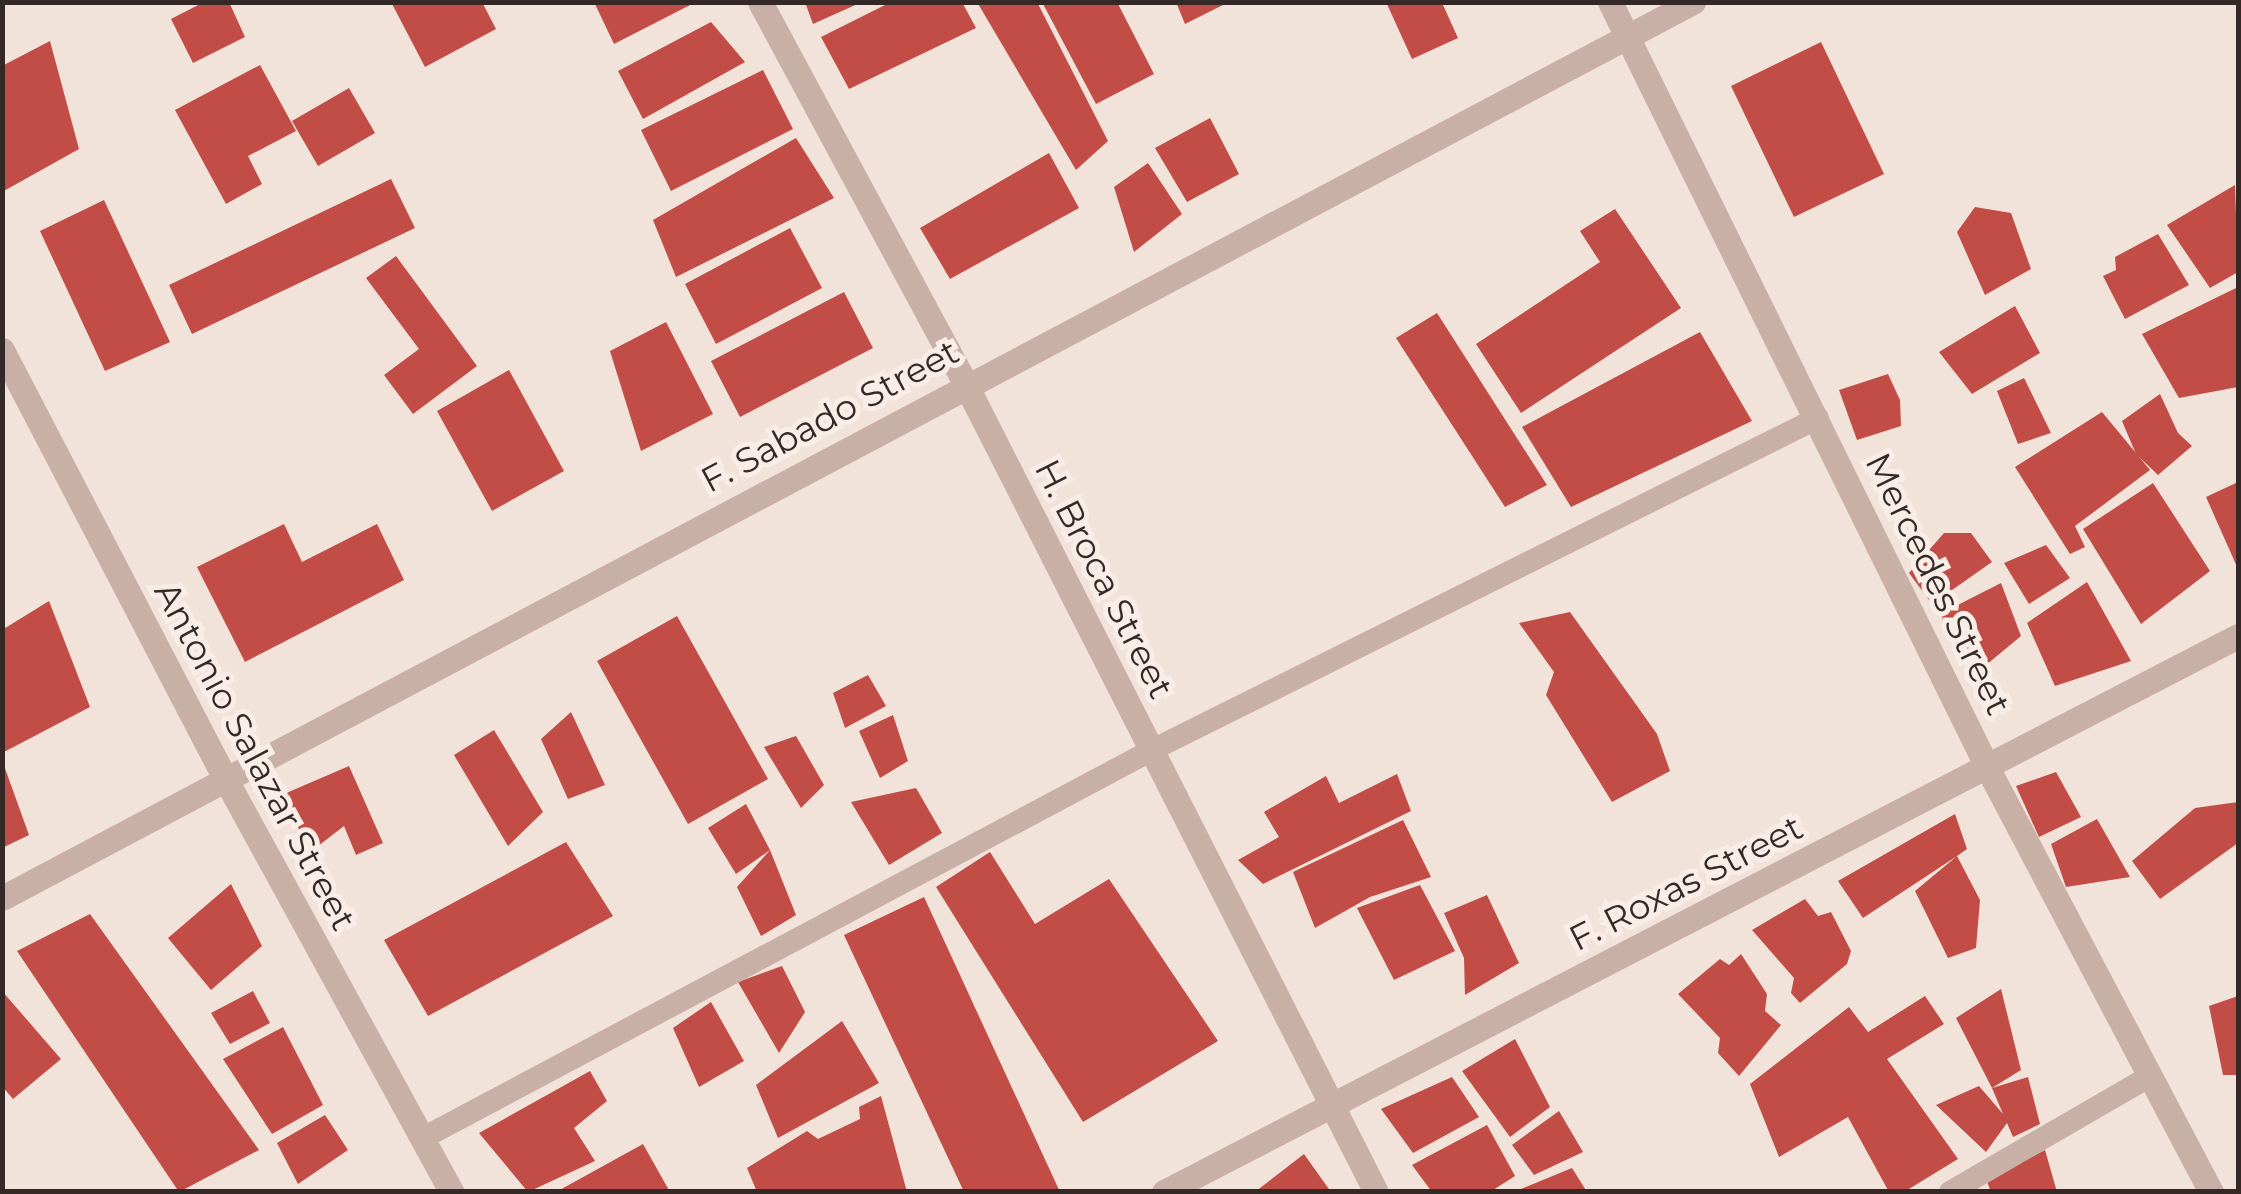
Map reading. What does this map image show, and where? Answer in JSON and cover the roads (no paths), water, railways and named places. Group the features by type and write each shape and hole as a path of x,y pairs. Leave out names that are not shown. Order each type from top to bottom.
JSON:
{"street":[{"name":"H. Broca Street","path":"760,2 965,383 1376,1192"},
{"name":"Mercedes Street","path":"1610,2 1988,769 2211,1192"},
{"name":"F. Sabado Street","path":"2,898 965,383 1693,2"},
{"name":"Antonio Salazar Street","path":"2,350 226,780 452,1192"},
{"name":"F. Roxas Street","path":"1164,1192 1988,769 2238,636"}],"lane":[{"path":"423,1138 1152,750 1818,418"},
{"path":"1950,1192 2150,1076"}]}
